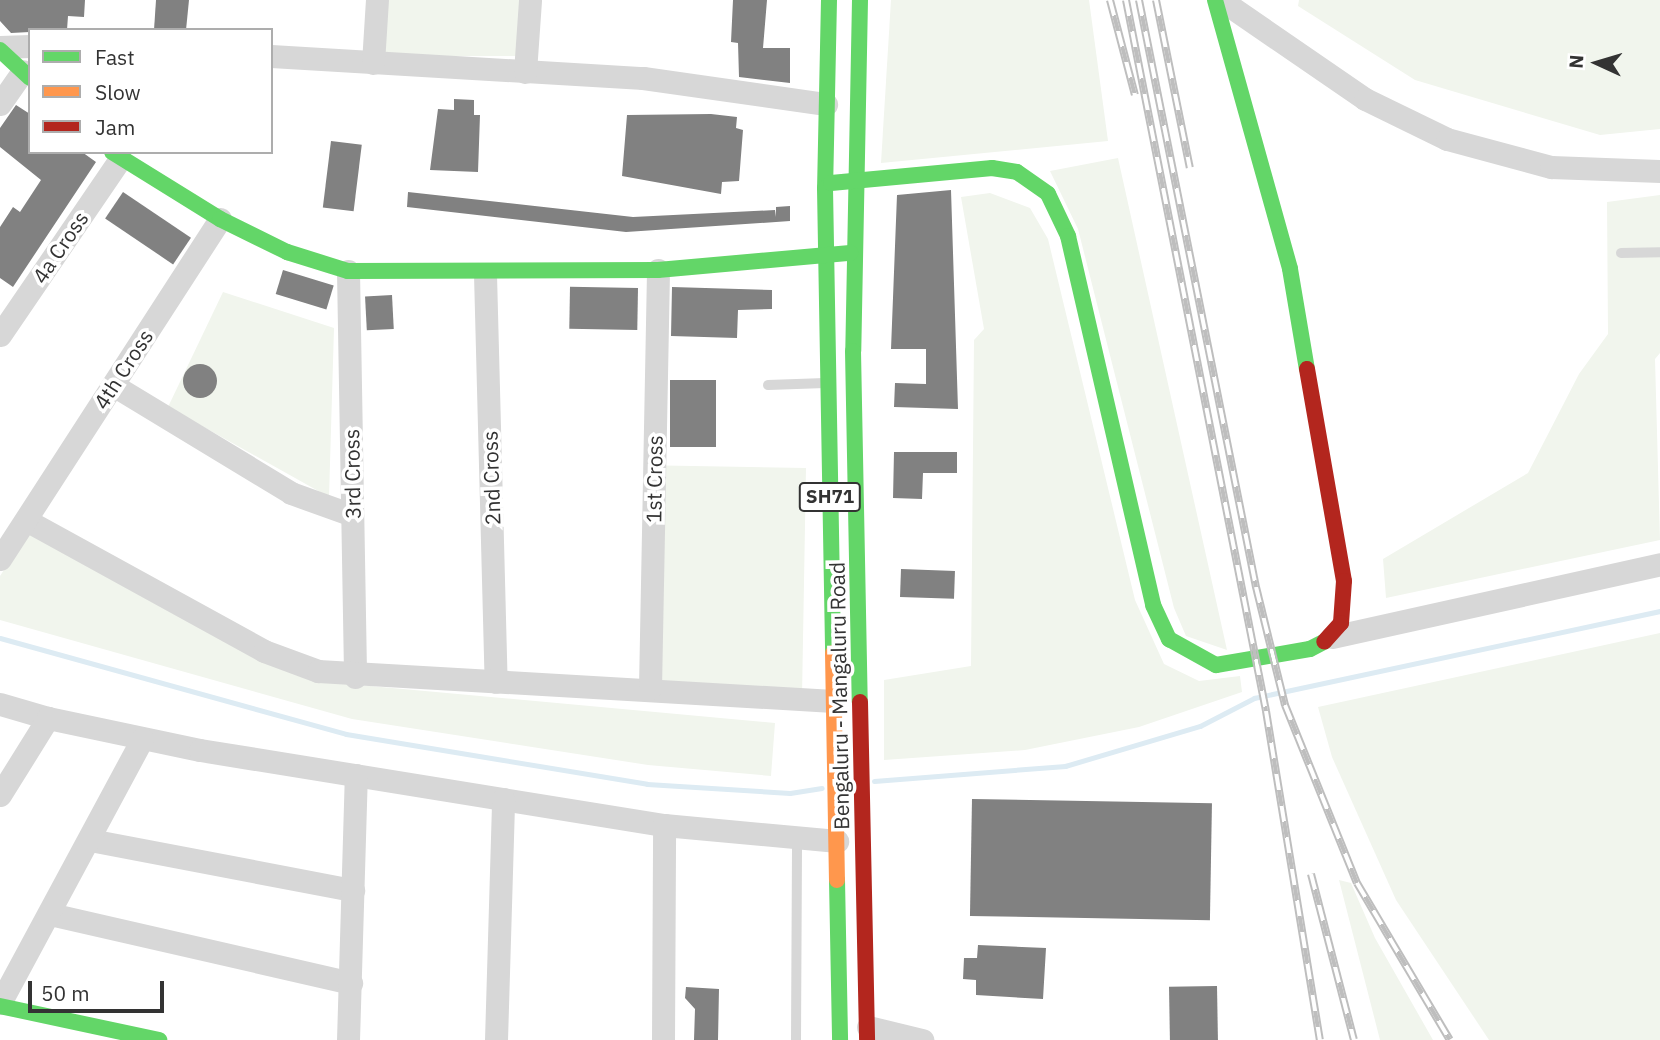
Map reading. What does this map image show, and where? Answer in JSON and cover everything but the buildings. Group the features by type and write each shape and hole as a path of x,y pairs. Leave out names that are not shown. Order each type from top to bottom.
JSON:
{"street":[{"path":"373,63 377,0"},
{"path":"525,72 530,0"},
{"name":"SH71","path":"827,254 825,184 829,0"},
{"name":"SH71","path":"853,252 860,0"},
{"path":"1215,0 1290,269 1344,581 1341,623 1332,637"},
{"path":"1222,0 1366,99 1447,139 1551,167 1660,172"},
{"path":"0,49 28,46"},
{"path":"0,49 27,75 0,104"},
{"path":"273,56 643,78 826,104"},
{"path":"116,155 220,219 287,252 348,271 485,274 658,270 853,252"},
{"name":"4a Cross","path":"0,335 116,155"},
{"path":"825,184 992,168 1017,172 1048,194 1068,236 1153,605 1169,639 1216,665 1310,649 1332,637 1660,564"},
{"name":"4th Cross","path":"0,559 220,219"},
{"name":"Bengaluru - Mangaluru Road","path":"853,252 867,1033"},
{"name":"Bengaluru - Mangaluru Road","path":"827,254 840,1040"},
{"name":"1st Cross","path":"650,688 658,270"},
{"name":"3rd Cross","path":"348,271 355,677"},
{"name":"2nd Cross","path":"485,274 496,682"},
{"path":"113,386 291,493 352,515"},
{"path":"26,520 264,651 318,671 355,677 650,688 833,701"},
{"path":"0,705 142,739 664,825 797,838 837,831 864,844"},
{"path":"0,795 48,718"},
{"path":"142,739 0,1005 159,1040"},
{"path":"348,1040 356,775"},
{"path":"496,1040 503,799"},
{"path":"663,1040 664,825"},
{"path":"90,840 353,890"},
{"path":"50,914 351,983"},
{"path":"867,1033 922,1040"}],"lane":[{"path":"1621,253 1660,252"},
{"path":"768,385 828,383"},
{"path":"796,1040 797,838"}],"shaded area":[{"path":"385,0 525,0 525,56 385,56"},
{"path":"891,0 1089,0 1108,141 881,163"},
{"path":"1299,0 1660,0 1660,129 1600,135 1415,80 1298,6"},
{"path":"1118,158 1227,650 1186,636 1174,608 1078,229 1050,171"},
{"path":"990,193 1030,208 1048,239 1135,600 1164,664 1199,681 1240,676 1242,692 1139,727 1025,750 884,760 884,680 971,666 974,340 984,329 961,197"},
{"path":"1660,195 1660,353 1655,359 1660,540 1386,598 1383,559 1528,473 1579,374 1608,334 1607,202"},
{"path":"223,292 334,328 329,497 168,407"},
{"path":"664,466 806,468 802,689 660,686"},
{"path":"29,532 326,682 775,723 771,776 648,765 352,719 0,620 0,576"},
{"path":"1660,633 1660,1040 1489,1040 1396,900 1332,757 1318,707"},
{"path":"1339,880 1351,883 1375,938 1433,1040 1380,1040"}],"waterway":[{"path":"874,781 1065,766 1200,726 1254,698 1660,611"},
{"path":"0,638 346,734 647,784 790,793 822,788"}],"railway":[{"path":"1110,0 1135,95"},
{"path":"1126,0 1266,711 1320,1040"},
{"path":"1139,0 1256,587 1285,705 1357,883 1450,1040"},
{"path":"1156,0 1190,168"},
{"path":"1311,874 1354,1040"}],"traffic: fast":[{"path":"829,0 825,188 833,653"},
{"path":"860,0 853,351 860,702"},
{"path":"1215,0 1290,269 1307,369"},
{"path":"0,50 28,76"},
{"path":"115,154 220,219 287,252 348,271 658,270 850,253"},
{"path":"831,183 992,168 1017,172 1048,194 1068,236 1153,605 1169,639 1216,665 1310,649 1324,642"},
{"path":"837,880 840,1040"},
{"path":"0,1006 159,1040"}],"traffic: slow":[{"path":"833,653 837,880"}],"traffic: jam":[{"path":"1307,369 1344,581 1341,623 1324,642"},
{"path":"860,702 867,1040"}]}
